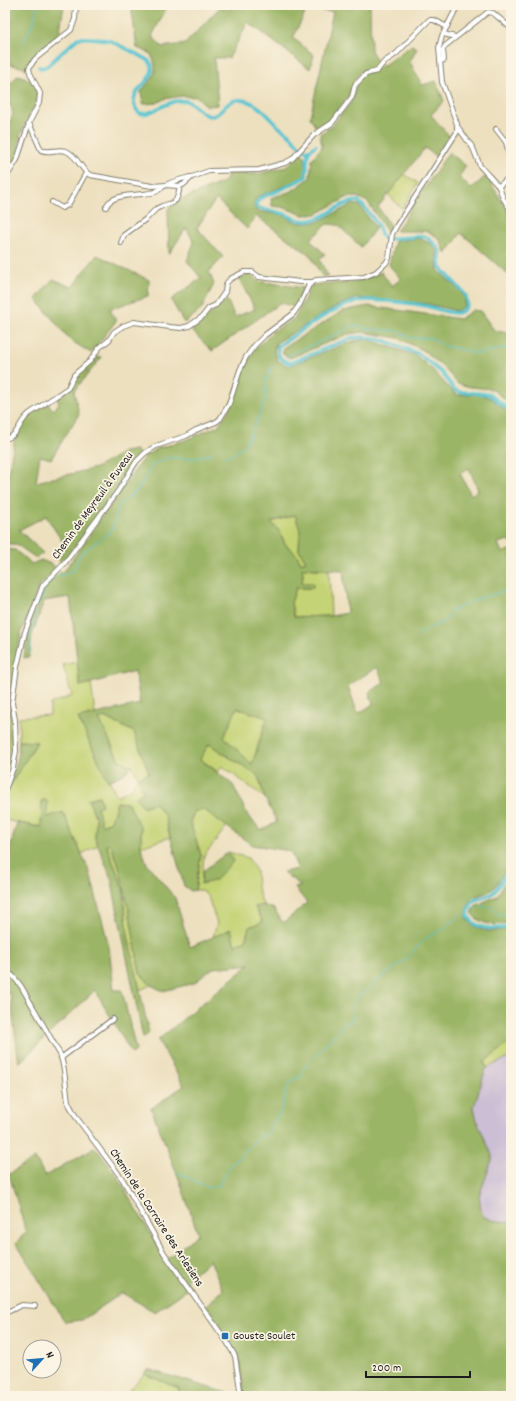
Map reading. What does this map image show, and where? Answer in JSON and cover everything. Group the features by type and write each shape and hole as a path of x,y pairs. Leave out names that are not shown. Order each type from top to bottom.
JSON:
{"street":[{"path":"5,179 17,160 29,123 40,98 40,93 29,68 35,59 71,30 75,19 76,5"},
{"path":"458,5 439,48 442,82 457,126 473,148 480,166 499,186 503,198 510,209 511,215"},
{"path":"440,61 444,60 444,47 488,12 493,13 511,28"},
{"path":"106,207 112,201 133,195 156,192 166,185 209,171 265,170 285,164 292,159 314,135 332,123 352,97 355,85 366,74 377,71 384,62 396,54 429,20 434,20 447,27"},
{"path":"444,34 455,37"},
{"path":"29,123 41,150 59,149 72,154 86,173 90,175 152,186 180,186"},
{"path":"5,439 12,437 15,434 28,414 68,388 74,375 90,361 99,348 122,326 134,322 180,328 189,326 202,317 209,308 216,305 225,292 226,284 230,279 244,272 252,272 259,277 312,282 357,278 370,275 382,268 389,258 392,234 429,173 452,142 457,132 457,126"},
{"path":"496,129 506,142 511,162"},
{"path":"499,186 506,180 511,172"},
{"path":"52,202 62,208 68,205 86,173"},
{"path":"121,243 124,235 146,219 156,209 176,200 180,186 192,176"},
{"name":"Chemin de Meyreuil à Fuveau","path":"5,790 14,764 16,751 15,720 12,703 17,667 25,632 43,585 64,564 118,491 136,462 143,454 156,446 182,438 220,419 229,404 240,370 246,357 265,335 293,314 312,282"},
{"name":"Chemin de la Carraire des Arlesiens","path":"5,970 22,986 62,1058 68,1102 74,1113 89,1136 123,1180 164,1253 227,1342 235,1356 241,1396"},
{"path":"62,1058 113,1019"},
{"path":"5,1113 5,1120"},
{"path":"5,1313 22,1305 35,1306"}],"shaded area":[{"path":"511,1058 511,1222 501,1222 486,1218 482,1215 479,1196 492,1160 492,1155 477,1121 474,1107 485,1070 505,1059"}],"green space":[{"path":"5,5 64,5 59,36 31,59 25,68 5,63"},
{"path":"131,5 152,8 154,5 168,5 152,36 162,47 185,44 220,7 229,10 233,5 370,5 371,50 378,64 361,72 355,78 349,96 330,119 316,128 310,117 333,12 307,9 293,38 314,55 310,69 248,22 229,58 214,58 218,105 207,106 197,97 182,96 164,99 157,103 143,104 141,92 152,78 155,65 150,53 137,48"},
{"path":"412,45 417,48 410,62 422,85 436,81 444,101 431,115 451,138 437,157 425,148 378,207 391,227 388,233 368,202 357,197 348,197 316,214 304,215 282,207 272,206 271,198 292,191 310,178 312,159 322,147 320,134 332,126 352,101 358,79 363,74 384,65"},
{"path":"18,75 29,80 35,86 37,92 36,100 19,139 16,160 5,176 5,134 13,114 11,105 5,107 5,90"},
{"path":"449,152 466,166 459,177 471,189 486,176 507,209 511,220 511,277 461,233 446,254 439,238 427,231 396,231"},
{"path":"300,153 305,156 306,174 302,179 257,197 254,204 257,211 283,215 298,223 317,222 353,204 359,205 376,228 361,247 338,225 327,224 310,240 325,254 319,259 328,276 322,276 310,255 256,216 247,229 216,199 197,228 223,257 209,272 214,284 201,310 184,323 171,300 201,278 187,261 194,242 186,228 169,254 168,209 180,200 226,181 228,173 258,174 286,167"},
{"path":"404,174 418,183 402,209 388,194"},
{"path":"419,238 432,244 437,251 438,270 461,292 465,298 464,306 457,311 428,304 358,298 337,306 276,343 274,351 278,361 288,366 350,342 366,339 415,355 433,370 448,387 458,395 481,394 491,398 511,414 511,450 508,456 508,462 511,473 511,544 508,540 498,543 502,553 511,549 511,864 492,889 487,893 477,896 469,903 467,909 467,919 477,928 482,930 492,931 511,929 511,1042 484,1062 487,1068 474,1107 477,1121 492,1155 492,1160 479,1196 482,1215 492,1220 511,1222 511,1396 244,1396 239,1357 205,1307 223,1290 210,1260 186,1280 191,1287 155,1312 122,1293 82,1320 65,1322 16,1243 26,1232 9,1174 35,1158 45,1176 95,1147 117,1176 166,1260 198,1234 179,1179 151,1108 184,1086 158,1040 250,964 213,968 194,983 163,991 151,985 140,973 129,910 119,866 110,844 106,844 123,888 128,936 149,1033 143,1038 111,878 95,838 96,818 88,799 99,796 102,805 97,807 102,825 111,821 117,802 128,803 141,828 141,847 147,864 175,898 190,947 231,929 235,945 245,941 249,927 263,922 255,907 263,905 274,909 283,923 307,903 295,888 301,886 283,872 298,869 290,851 252,845 203,809 194,812 190,822 201,855 195,890 191,891 184,886 164,814 154,803 143,807 136,797 143,792 138,777 149,773 134,732 104,717 99,719 119,760 132,766 124,774 108,781 78,718 140,704 135,671 80,686 70,597 44,601 32,635 29,657 24,658 29,626 46,583 65,570 145,456 158,448 183,441 218,426 229,410 241,374 255,349 272,332 295,318 311,286 354,282 381,272 392,286 401,279 389,265 395,241","holes":["469,468 478,490 471,495 460,473","295,515 300,530 299,550 306,561 301,563 297,555 285,544 280,532 271,522","302,568 343,570 347,613 331,616 294,617 291,603 296,588 313,588 313,583 302,583","377,667 384,683 369,692 373,704 358,714 348,686","237,708 267,718 252,764 224,737","209,744 258,776 265,798 277,822 261,830 248,816 233,785 200,759"]},
{"path":"97,255 149,280 148,296 110,309 116,321 91,353 70,340 36,299 53,279 72,287"},
{"path":"246,275 252,275 258,281 303,288 295,307 280,303 212,351 191,330 227,300 235,317 255,309 239,279"},
{"path":"368,306 460,319 473,310 480,311 494,330 511,334 511,404 492,389 458,384 444,368 423,350 398,338 364,332 348,334 290,358 283,354 283,348 343,311"},
{"path":"96,357 102,357 74,391 79,414 51,459 40,456 36,482 96,468 124,452 136,450 139,454 111,497 61,565 59,559 66,547 46,516 19,530 43,553 36,558 16,544 5,544 5,489 15,438 27,417 48,404 54,410 59,403 57,399 71,387 75,377"},
{"path":"295,515 300,530 299,550 306,561 300,563 297,555 285,544 280,532 271,522"},
{"path":"5,549 15,550 32,564 41,560 53,565 57,570 40,584 21,633 9,704 12,717 13,751 5,773"},
{"path":"302,568 329,570 331,616 294,617 291,603 296,588 313,588 302,583"},
{"path":"77,662 80,686 91,683 95,714 79,718 117,796 132,788 138,777 132,766 119,760 99,719 104,717 134,732 149,773 154,803 164,814 170,837 141,847 141,828 111,821 101,825 97,806 102,805 99,796 88,799 96,818 95,838 98,845 82,854 63,813 47,818 42,800 41,827 5,820 5,797 9,787 37,742 19,741 19,717 50,715 50,704 72,696 63,665"},
{"path":"237,707 268,718 252,765 223,737"},
{"path":"19,741 37,742 9,787 18,758"},
{"path":"209,744 258,776 265,798 222,766 218,772 199,758"},
{"path":"42,800 47,800 47,817 63,812 90,873 109,947 114,990 122,990 136,1051 132,1054 95,990 19,1063 10,993 5,995 5,865 17,823 41,827"},
{"path":"203,809 227,826 204,856 201,884 234,861 228,852 248,858 256,871 257,887 263,905 255,907 263,922 249,927 245,941 235,946 231,929 213,937 217,923 208,897 201,890 195,890 201,855 190,822 194,812"},
{"path":"110,843 119,866 129,910 140,973 151,985 140,990 128,936 123,888 106,844"},
{"path":"228,852 234,861 214,881 201,884 203,871"},
{"path":"511,875 511,922 490,924 480,921 472,914 473,908 497,896"},
{"path":"511,1042 511,1058 505,1059 487,1068 484,1062"},
{"path":"147,1369 237,1396 179,1396 179,1388 144,1374"},
{"path":"144,1374 179,1388 179,1396 125,1395"}],"waterway":[{"path":"20,49 33,23 38,5"},
{"path":"39,67 42,68 47,66 78,38 111,41 150,62 152,69 151,74 135,95 135,106 139,113 147,113 177,101 188,101 206,115 212,116 219,113 229,103 237,100 243,100 259,107 279,127 291,136 301,148 306,151 309,150"},
{"path":"316,145 308,152 306,177 260,198 256,204 257,207 285,214 297,220 308,221 322,216 350,202 358,201 375,220 383,238 424,236 434,243 440,253 440,267 466,296 467,304 463,310 456,313 426,306 404,303 368,300 357,301 322,317 278,346 280,357 284,361 290,363 351,338 364,337 386,341 419,354 442,373 454,389 460,392 489,394 511,411"},
{"path":"287,356 354,325 367,329 398,331 410,338 432,338 444,346 476,354 505,348 511,349"},
{"path":"222,457 232,455 244,446 252,432 266,398 266,379 273,366"},
{"path":"31,653 31,635 38,604 43,597 45,587 58,575 64,575 74,570 80,555 112,530 119,505 139,489 152,465 164,459 175,457 183,459 197,458 212,453"},
{"path":"511,459 511,464"},
{"path":"418,637 426,630 443,622 454,610 472,601 511,589"},
{"path":"511,868 494,892 472,903 469,908 468,915 471,920 481,927 493,929 511,927"},
{"path":"474,909 489,907 500,916 505,914 511,904"},
{"path":"177,1172 209,1188 220,1185 230,1166 258,1138 267,1133 281,1111 288,1086 294,1079 301,1077 304,1068 345,1023 354,1020 351,1009 352,1003 375,982 404,961 428,937 446,928 460,914"}],"place":[{"name":"Gouste Soulet","path":"225,1336"}]}
